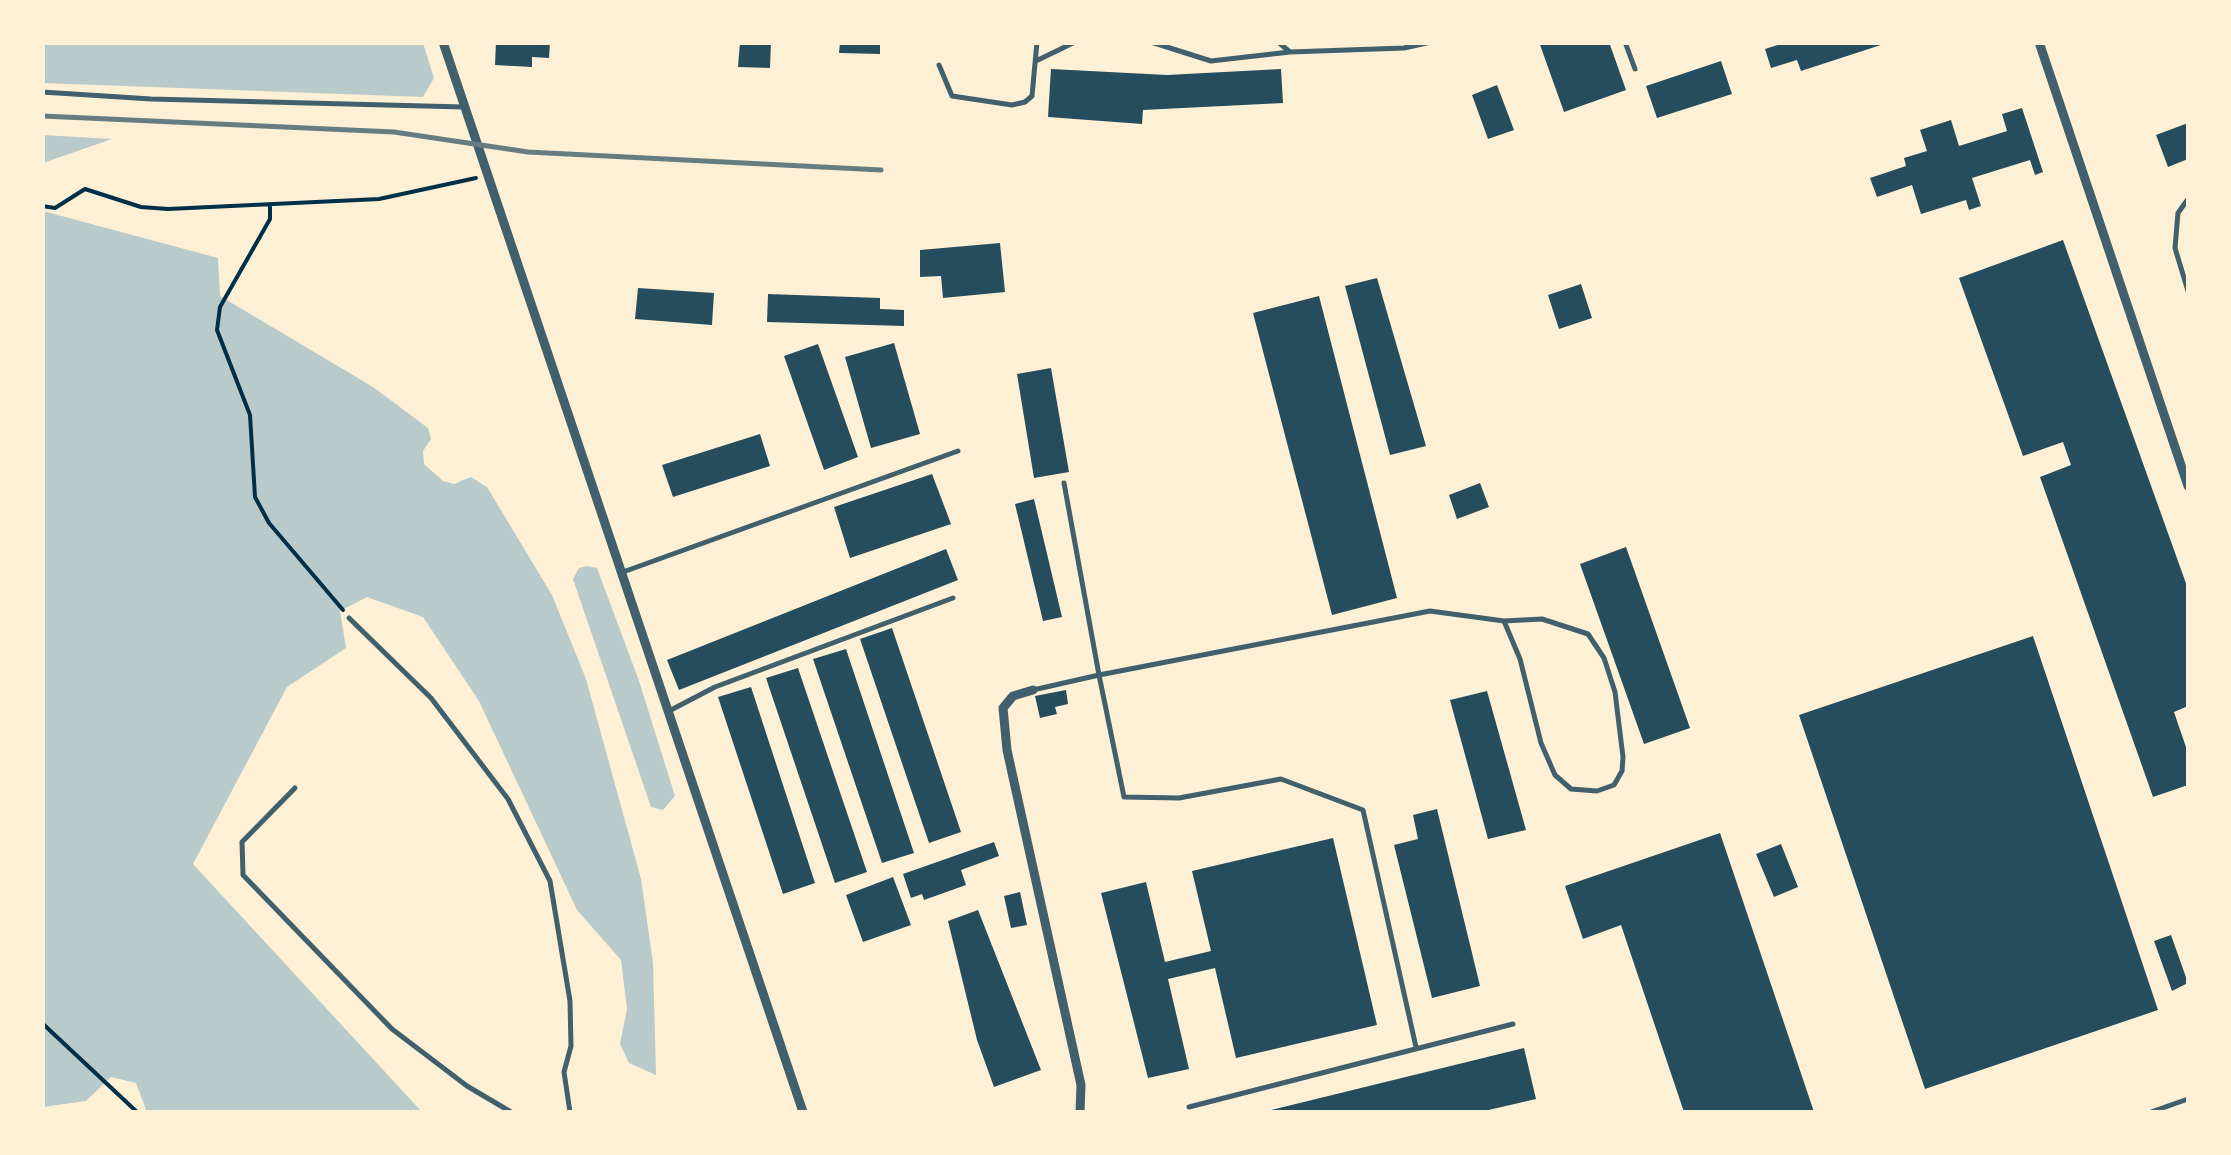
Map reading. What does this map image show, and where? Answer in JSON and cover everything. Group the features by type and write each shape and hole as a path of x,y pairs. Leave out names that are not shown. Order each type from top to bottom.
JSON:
{"street":[{"path":"443,42 804,1112"},
{"path":"2039,42 2188,486"},
{"path":"1033,690 1014,696 1003,708 1006,750 1081,1085 1080,1112"}],"lane":[{"path":"939,65 952,96 1012,105 1032,96 1037,42"},
{"path":"1038,60 1075,42"},
{"path":"1152,42 1212,61 1432,42"},
{"path":"1278,42 1290,52"},
{"path":"1625,42 1636,69"},
{"path":"42,92 150,99 466,107"},
{"path":"2188,199 2178,213 2175,248 2188,291"},
{"path":"623,572 958,451"},
{"path":"1064,482 1124,797 1179,798 1281,778 1363,810 1416,1047"},
{"path":"669,711 715,688 953,598"},
{"path":"1033,690 1430,611 1504,621 1542,619 1588,634 1604,658 1615,692 1623,757 1622,771 1614,784 1597,791 1571,789 1554,775 1541,743 1520,658 1504,621"},
{"path":"349,618 432,698 508,799 550,880 570,1000 571,1046 564,1072 570,1112"},
{"path":"296,788 242,842 243,875 392,1029 467,1086 511,1112"},
{"path":"1188,1107 1513,1024"},
{"path":"2151,1112 2188,1100"}],"path":[{"path":"42,206 55,208 85,189 141,207 379,198 490,176"},
{"path":"270,204 270,219 220,307 217,330 250,415 255,497 269,523 349,618"},
{"path":"42,1023 138,1112"}],"shaded area":[{"path":"43,42 423,43 434,78 423,97 43,83"},
{"path":"43,135 112,139 43,163"},
{"path":"43,211 218,258 220,296 373,387 428,428 431,439 423,451 424,464 443,481 454,484 471,477 487,487 552,595 586,679 641,879 653,963 656,1075 629,1063 620,1044 627,1009 621,960 577,910 479,701 423,617 367,597 340,611 346,648 287,687 193,864 422,1112 147,1112 136,1083 111,1077 86,1101 43,1107"},
{"path":"579,568 597,568 639,681 675,796 663,810 651,807 573,579"}],"building":[{"path":"496,42 550,42 549,58 532,57 532,67 495,65"},
{"path":"740,42 771,42 770,68 738,67"},
{"path":"840,42 880,42 880,54 839,53"},
{"path":"1539,42 1609,42 1626,90 1564,112"},
{"path":"1787,42 1887,43 1801,71 1797,60 1771,68 1765,49"},
{"path":"1721,61 1732,94 1657,118 1646,86"},
{"path":"1051,69 1167,75 1281,69 1283,103 1143,110 1142,124 1048,117"},
{"path":"1497,85 1514,130 1488,139 1472,95"},
{"path":"2022,108 2043,172 2035,175 2030,160 1972,178 1981,206 1969,210 1966,200 1921,214 1912,185 1877,197 1870,178 1906,166 1904,158 1927,151 1920,130 1951,120 1959,146 2007,131 2002,114"},
{"path":"2188,123 2188,159 2168,167 2156,135"},
{"path":"2063,240 2188,589 2188,706 2174,712 2188,753 2188,785 2153,797 2040,477 2071,465 2063,442 2023,456 1959,278"},
{"path":"1000,243 1005,292 943,298 941,276 920,277 920,250"},
{"path":"1377,278 1426,446 1390,455 1345,286"},
{"path":"1581,284 1592,318 1559,329 1548,295"},
{"path":"638,288 714,293 712,325 635,319"},
{"path":"768,294 880,298 880,309 904,310 904,326 767,322"},
{"path":"1319,296 1397,598 1332,615 1253,313"},
{"path":"894,343 920,434 871,448 845,357"},
{"path":"818,344 858,457 824,470 784,356"},
{"path":"1051,368 1069,472 1034,478 1017,374"},
{"path":"760,434 770,466 673,497 662,465"},
{"path":"932,474 951,524 850,558 834,507"},
{"path":"1480,483 1489,507 1457,519 1449,495"},
{"path":"1034,499 1062,617 1043,621 1015,504"},
{"path":"1626,547 1690,728 1644,744 1580,564"},
{"path":"946,549 958,580 679,690 667,660"},
{"path":"892,628 961,832 929,843 860,639"},
{"path":"2033,636 2158,1010 1925,1089 1799,715"},
{"path":"846,649 914,853 882,863 813,659"},
{"path":"798,668 867,872 835,883 766,678"},
{"path":"751,687 815,883 783,894 718,697"},
{"path":"1066,690 1068,704 1055,707 1057,714 1040,718 1035,696"},
{"path":"1487,691 1526,830 1488,839 1450,700"},
{"path":"1437,809 1480,986 1432,998 1394,845 1418,839 1413,815"},
{"path":"1720,833 1814,1112 1684,1112 1621,925 1583,939 1565,886"},
{"path":"1333,838 1377,1025 1236,1058 1215,968 1168,979 1189,1069 1148,1078 1101,893 1146,882 1165,962 1211,951 1192,871"},
{"path":"994,842 999,856 961,870 966,885 924,900 922,894 911,898 903,874"},
{"path":"1781,844 1798,887 1774,897 1756,854"},
{"path":"893,877 911,925 863,942 846,895"},
{"path":"1020,892 1027,925 1011,928 1004,896"},
{"path":"978,910 1041,1070 994,1087 977,1040 948,921"},
{"path":"2171,935 2188,983 2172,991 2154,941"},
{"path":"1524,1048 1536,1099 1480,1112 1263,1112"}],"railway":[{"path":"42,116 394,132 528,152 881,170"}]}
